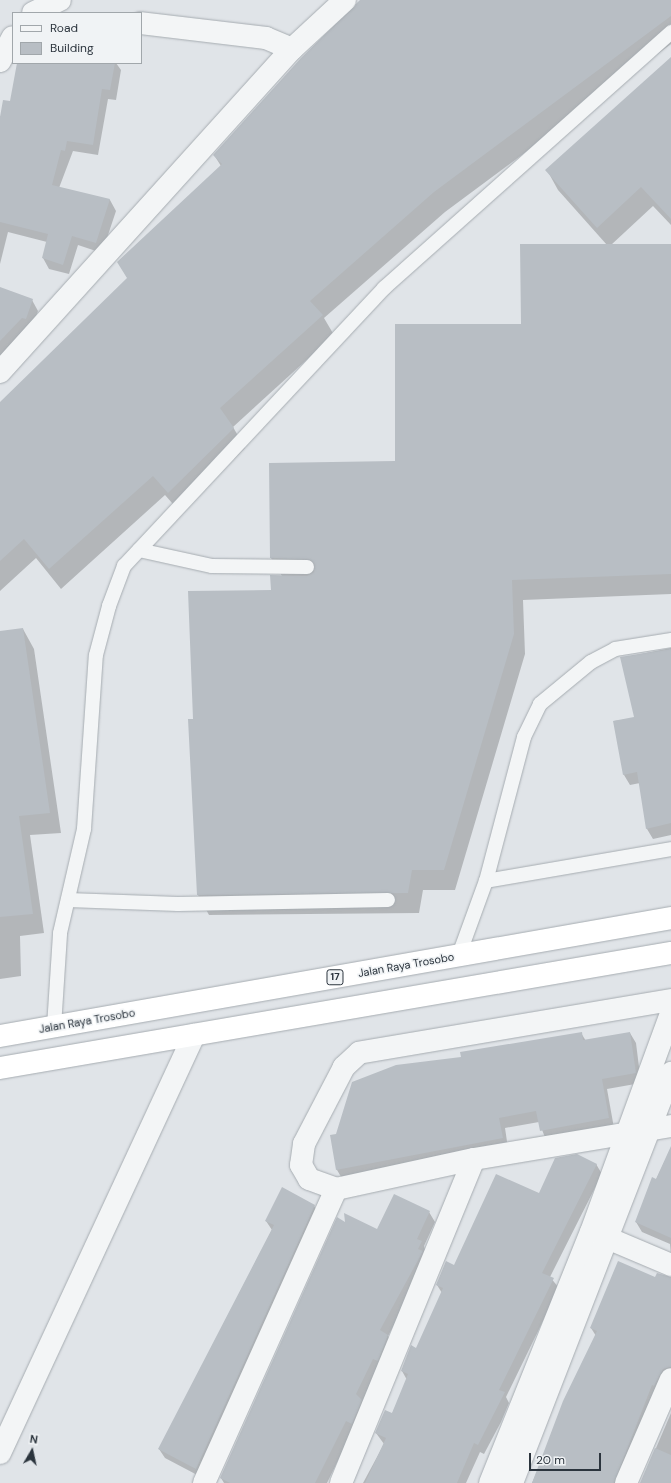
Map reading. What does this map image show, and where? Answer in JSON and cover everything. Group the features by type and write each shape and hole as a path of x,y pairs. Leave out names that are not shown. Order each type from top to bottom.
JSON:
{"highway":[{"name":"Jalan Raya Trosobo","path":"0,1036 671,918"},
{"path":"0,1068 671,953"}],"street":[{"path":"36,9 60,0"},
{"path":"0,372 292,49 345,0"},
{"path":"142,23 266,38 292,49"},
{"path":"0,61 12,39"},
{"path":"671,1000 365,1051 354,1056 344,1068 304,1144 301,1160 309,1179 336,1189 474,1159 671,1126"},
{"path":"599,1235 626,1133 671,1013"},
{"path":"0,1453 194,1035"},
{"path":"490,1483 528,1412 599,1235 648,1130 671,1073"},
{"path":"341,1483 474,1159"},
{"path":"204,1483 336,1189"},
{"path":"599,1235 671,1265"},
{"path":"626,1483 671,1379"},
{"path":"512,1483 528,1412"}],"lane":[{"path":"54,1027 60,933 84,828 96,655 109,606 124,566 384,288 671,32"},
{"path":"139,550 212,566 307,567"},
{"path":"459,955 486,880 524,737 540,704 590,662 615,649 671,640"},
{"path":"486,880 671,849"},
{"path":"68,900 178,904 388,900"}],"building":[{"path":"360,0 671,0 671,16 434,192 310,301 323,315 220,408 234,428 168,493 153,476 49,569 24,539 0,561 0,402 127,278 117,262 222,164 213,155 301,58"},
{"path":"671,57 671,219 641,187 597,228 545,170"},
{"path":"17,64 115,64 110,90 102,89 93,145 67,141 65,151 61,150 52,185 110,199 96,243 72,236 63,265 42,258 48,234 0,222 0,117 3,100 10,101"},
{"path":"520,244 671,244 671,574 512,580 514,634 444,870 412,870 408,893 197,895 188,719 193,719 188,591 271,590 270,575 307,576 314,572 311,560 270,558 269,463 395,461 395,324 521,324"},
{"path":"0,287 33,299 26,319 22,318 0,341"},
{"path":"23,628 50,813 19,816 33,914 0,917 0,631"},
{"path":"671,649 671,823 646,829 637,772 623,775 613,721 634,717 620,657"},
{"path":"582,1032 583,1040 630,1032 636,1073 602,1079 609,1118 540,1131 536,1111 499,1118 503,1138 336,1170 330,1135 336,1134 352,1082 396,1065 461,1057 460,1052"},
{"path":"671,1146 671,1238 635,1222 652,1177 656,1179"},
{"path":"577,1154 597,1164 542,1273 554,1278 499,1390 505,1392 478,1445 474,1443 457,1483 365,1483 386,1438 375,1433 385,1410 392,1413 408,1374 401,1371 411,1345 416,1348 443,1288 436,1285 446,1261 454,1265 496,1174 539,1193 555,1158"},
{"path":"282,1187 315,1205 196,1469 158,1449 274,1225 265,1221"},
{"path":"394,1194 430,1211 417,1239 422,1241 418,1249 423,1251 380,1330 388,1335 378,1361 373,1359 356,1394 362,1400 352,1424 346,1421 315,1483 230,1483 220,1478 337,1217 345,1222 344,1213 377,1229"},
{"path":"618,1261 655,1277 657,1273 671,1277 671,1367 663,1369 654,1386 652,1385 614,1483 532,1483 563,1401 597,1331 590,1328"},
{"path":"655,1448 671,1455 671,1483 640,1483"}]}
